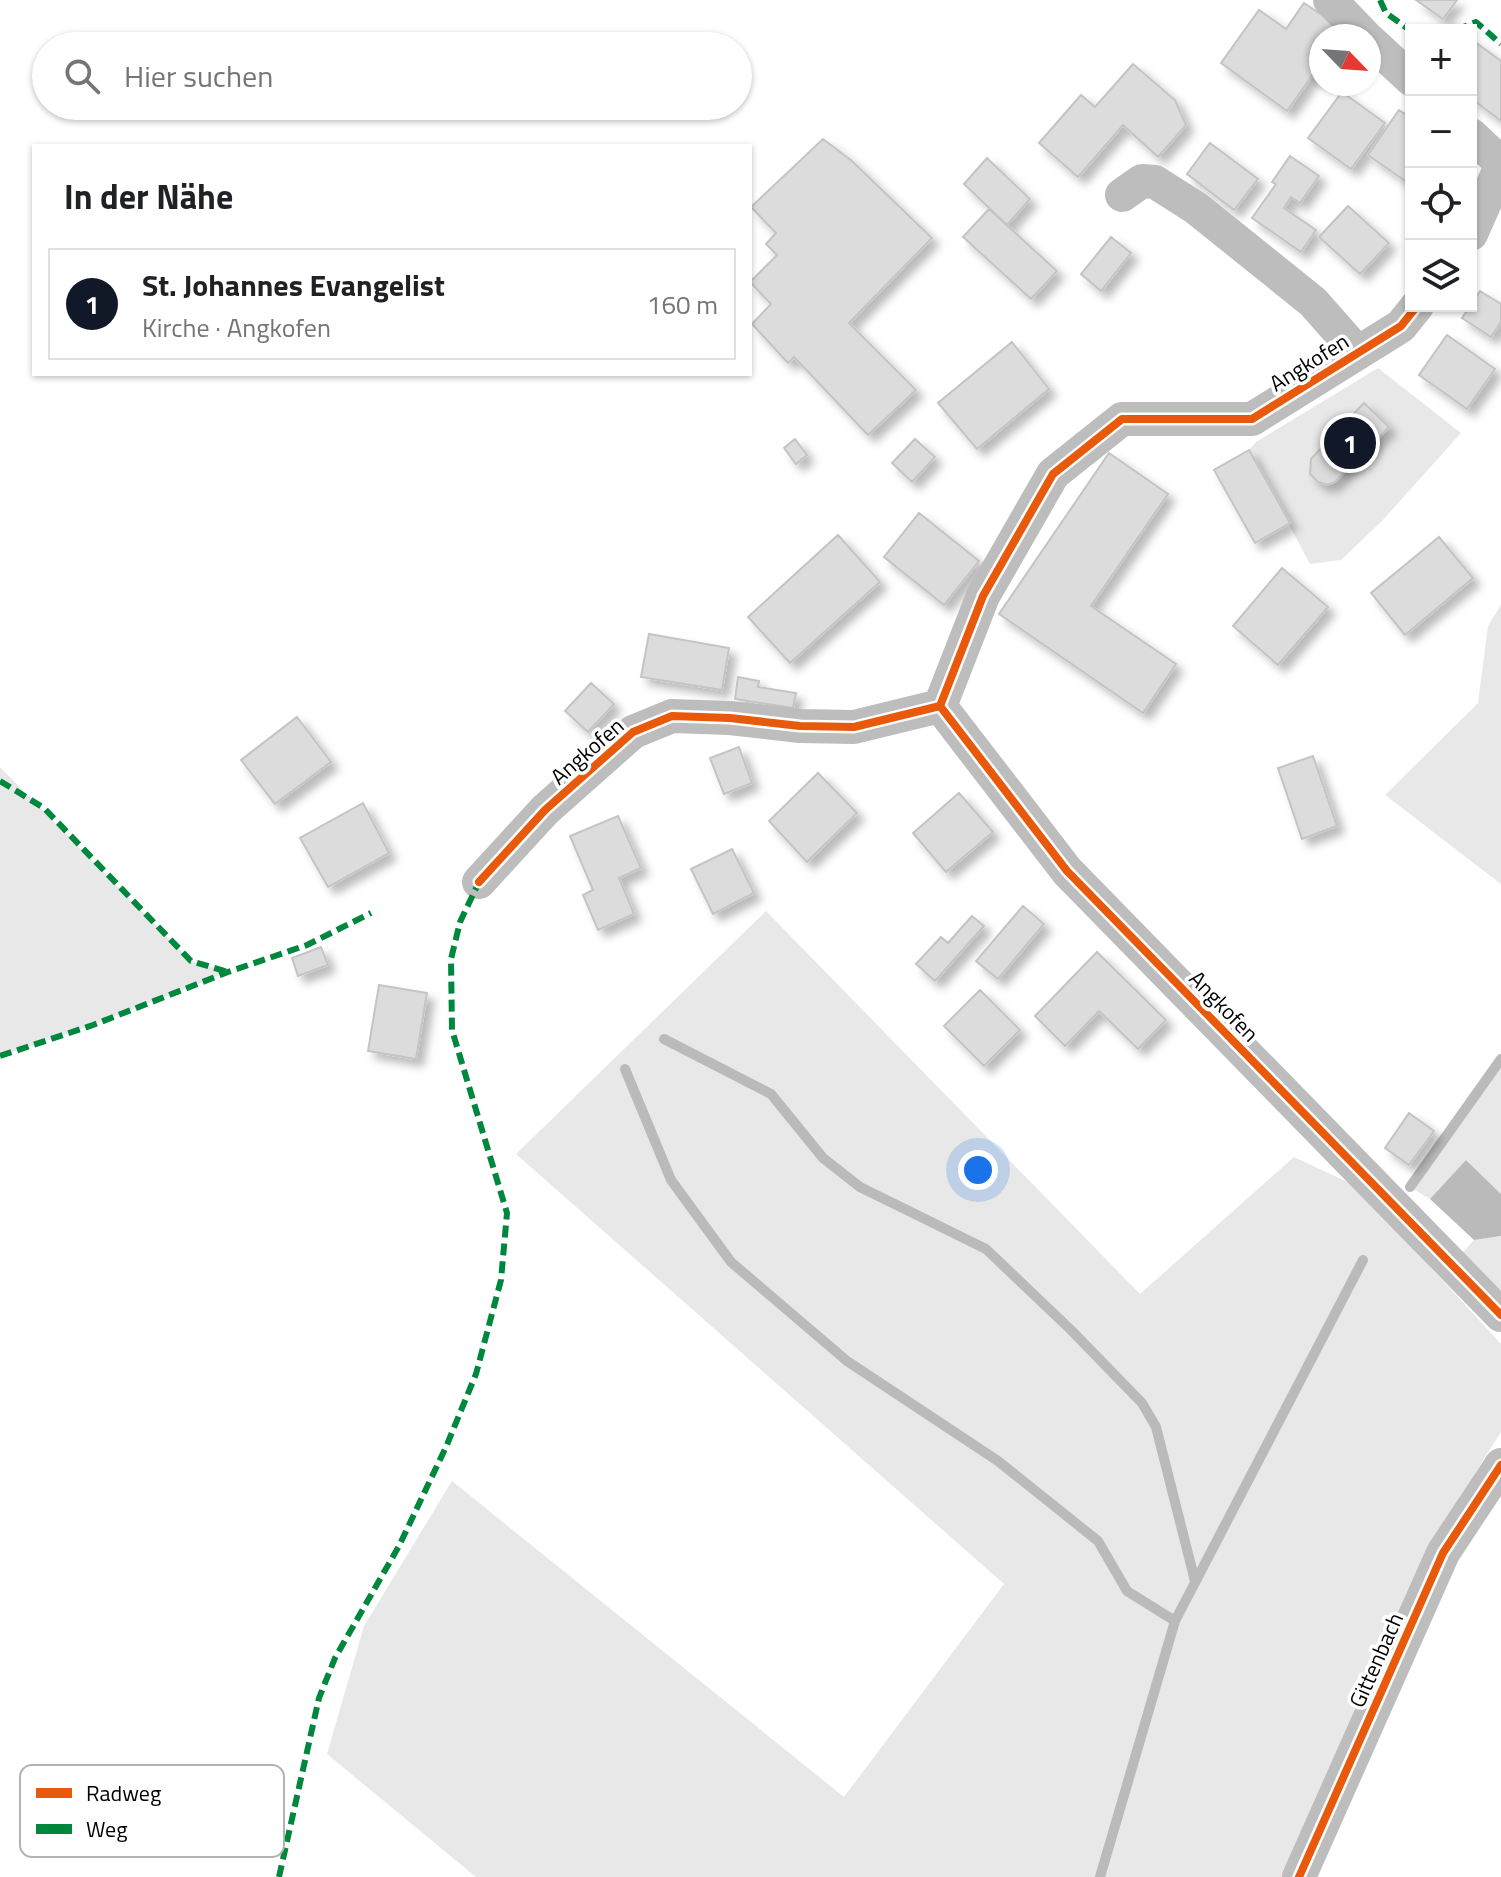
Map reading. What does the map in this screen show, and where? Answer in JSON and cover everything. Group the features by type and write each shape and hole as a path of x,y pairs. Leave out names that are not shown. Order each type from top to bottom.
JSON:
{"street":[{"path":"1330,0 1353,24"},
{"path":"1381,51 1405,73"},
{"path":"1477,141 1501,164 1477,220"},
{"path":"1122,195 1142,181 1155,182 1196,208 1313,302 1358,353"},
{"name":"Angkofen","path":"940,706 983,596 1053,474 1122,419 1252,419 1401,326 1412,312"},
{"name":"Angkofen","path":"479,882 545,810 633,732 672,716 854,727 940,706"},
{"name":"Angkofen","path":"940,706 1067,871 1501,1315"},
{"name":"Gittenbach","path":"1299,1877 1443,1553 1501,1465"}],"shaded area":[{"path":"1378,368 1461,433 1382,521 1341,560 1310,564 1249,450 1256,442"},
{"path":"1501,605 1501,884 1385,795 1478,703 1488,626"},
{"path":"0,767 191,961 228,972 93,1025 0,1056"},
{"path":"766,911 1140,1294 1294,1157 1356,1186 1501,1344 1501,1432 1430,1544 1282,1877 476,1877 327,1754 364,1626 452,1481 844,1797 1004,1584 516,1154"},
{"path":"1501,1059 1501,1194 1466,1160 1430,1199 1410,1187"},
{"path":"1466,1160 1501,1194 1501,1236 1474,1240 1430,1199"},
{"path":"1501,1236 1501,1294 1461,1254 1474,1240"}],"building":[{"path":"1416,0 1457,0 1443,19"},
{"path":"1304,3 1335,24 1309,24 1309,80 1287,111 1221,63 1259,10 1286,29"},
{"path":"1477,43 1501,61 1501,121 1477,103"},
{"path":"1133,64 1175,100 1186,125 1158,157 1123,125 1078,177 1039,143 1081,95 1095,107"},
{"path":"1339,96 1348,96 1385,123 1351,169 1308,138"},
{"path":"1399,110 1405,114 1405,181 1368,155"},
{"path":"823,139 852,161 932,238 849,323 916,390 868,435 794,357 788,363 752,324 771,304 752,284 752,280 777,255 766,244 776,233 752,206"},
{"path":"1210,143 1258,179 1234,210 1187,174"},
{"path":"1290,156 1319,176 1300,203 1291,197 1284,208 1316,230 1301,252 1252,218 1276,184 1272,182"},
{"path":"987,158 1030,199 1007,225 964,184"},
{"path":"1348,206 1389,243 1360,274 1319,237"},
{"path":"989,209 1057,271 1031,299 963,237"},
{"path":"1111,237 1131,253 1101,291 1081,274"},
{"path":"1480,291 1501,304 1501,322 1491,337 1462,318 1466,312 1477,312"},
{"path":"1447,335 1495,369 1467,409 1419,375"},
{"path":"1012,342 1049,389 977,449 938,403"},
{"path":"1364,403 1389,427 1335,482 1327,485 1318,482 1310,474 1311,459"},
{"path":"795,439 807,455 796,464 784,448"},
{"path":"915,439 935,457 912,482 892,463"},
{"path":"1249,450 1290,523 1255,543 1214,470"},
{"path":"1109,453 1168,494 1091,606 1176,664 1143,713 999,614"},
{"path":"919,513 979,561 944,605 884,557"},
{"path":"838,535 880,582 790,663 748,617"},
{"path":"1439,537 1473,578 1405,635 1371,593"},
{"path":"1282,568 1328,607 1278,665 1233,626"},
{"path":"649,634 729,648 722,690 641,677"},
{"path":"738,677 759,681 758,687 796,693 793,708 735,699"},
{"path":"591,683 614,704 588,732 565,711"},
{"path":"297,717 331,762 275,804 241,760"},
{"path":"739,747 752,783 724,794 710,758"},
{"path":"1313,756 1337,826 1302,839 1278,768"},
{"path":"818,773 857,813 807,862 769,821"},
{"path":"959,793 993,832 946,872 913,833"},
{"path":"363,803 389,853 328,887 300,838"},
{"path":"618,816 641,868 619,878 634,914 598,930 583,895 593,890 570,836"},
{"path":"732,849 754,893 713,914 691,869"},
{"path":"1023,906 1044,924 998,979 976,961"},
{"path":"972,916 984,926 935,981 916,964 941,937 948,943"},
{"path":"321,947 328,965 298,976 292,958"},
{"path":"1097,952 1166,1020 1138,1049 1099,1011 1065,1046 1035,1016"},
{"path":"379,985 427,993 416,1059 368,1051"},
{"path":"980,990 1020,1030 984,1066 944,1026"},
{"path":"1409,1113 1434,1131 1409,1165 1385,1148"}],"waterway":[{"path":"664,1039 771,1094 823,1158 860,1187 986,1249 1071,1330 1142,1403 1156,1427 1195,1581"},
{"name":"Gittenbach","path":"1410,1187 1501,1059"},
{"path":"625,1069 671,1180 731,1262 847,1361 998,1461 1098,1541 1127,1591 1175,1621"},
{"name":"Gittenbach","path":"1100,1877 1175,1621 1363,1260"}],"marked path":[{"path":"1380,0 1386,13 1405,27"},
{"path":"1471,24 1476,22 1501,44"},
{"path":"0,781 44,808 191,961 228,972"},
{"path":"284,1855 319,1698 335,1658 399,1546 446,1447 476,1374 501,1280 507,1213 452,1030 451,959 460,922 479,882"},
{"path":"0,1056 93,1025 307,945 371,913"},
{"path":"279,1877 283,1857"}],"cycle path":[{"path":"479,882 545,810 633,732 672,716 854,727 940,706 983,596 1053,474 1122,419 1252,419 1401,326 1412,312"},
{"path":"940,706 1067,871 1501,1315"},
{"path":"1299,1877 1443,1553 1501,1465"}],"place":[{"name":"St. Johannes Evangelist","path":"1350,443"}]}
